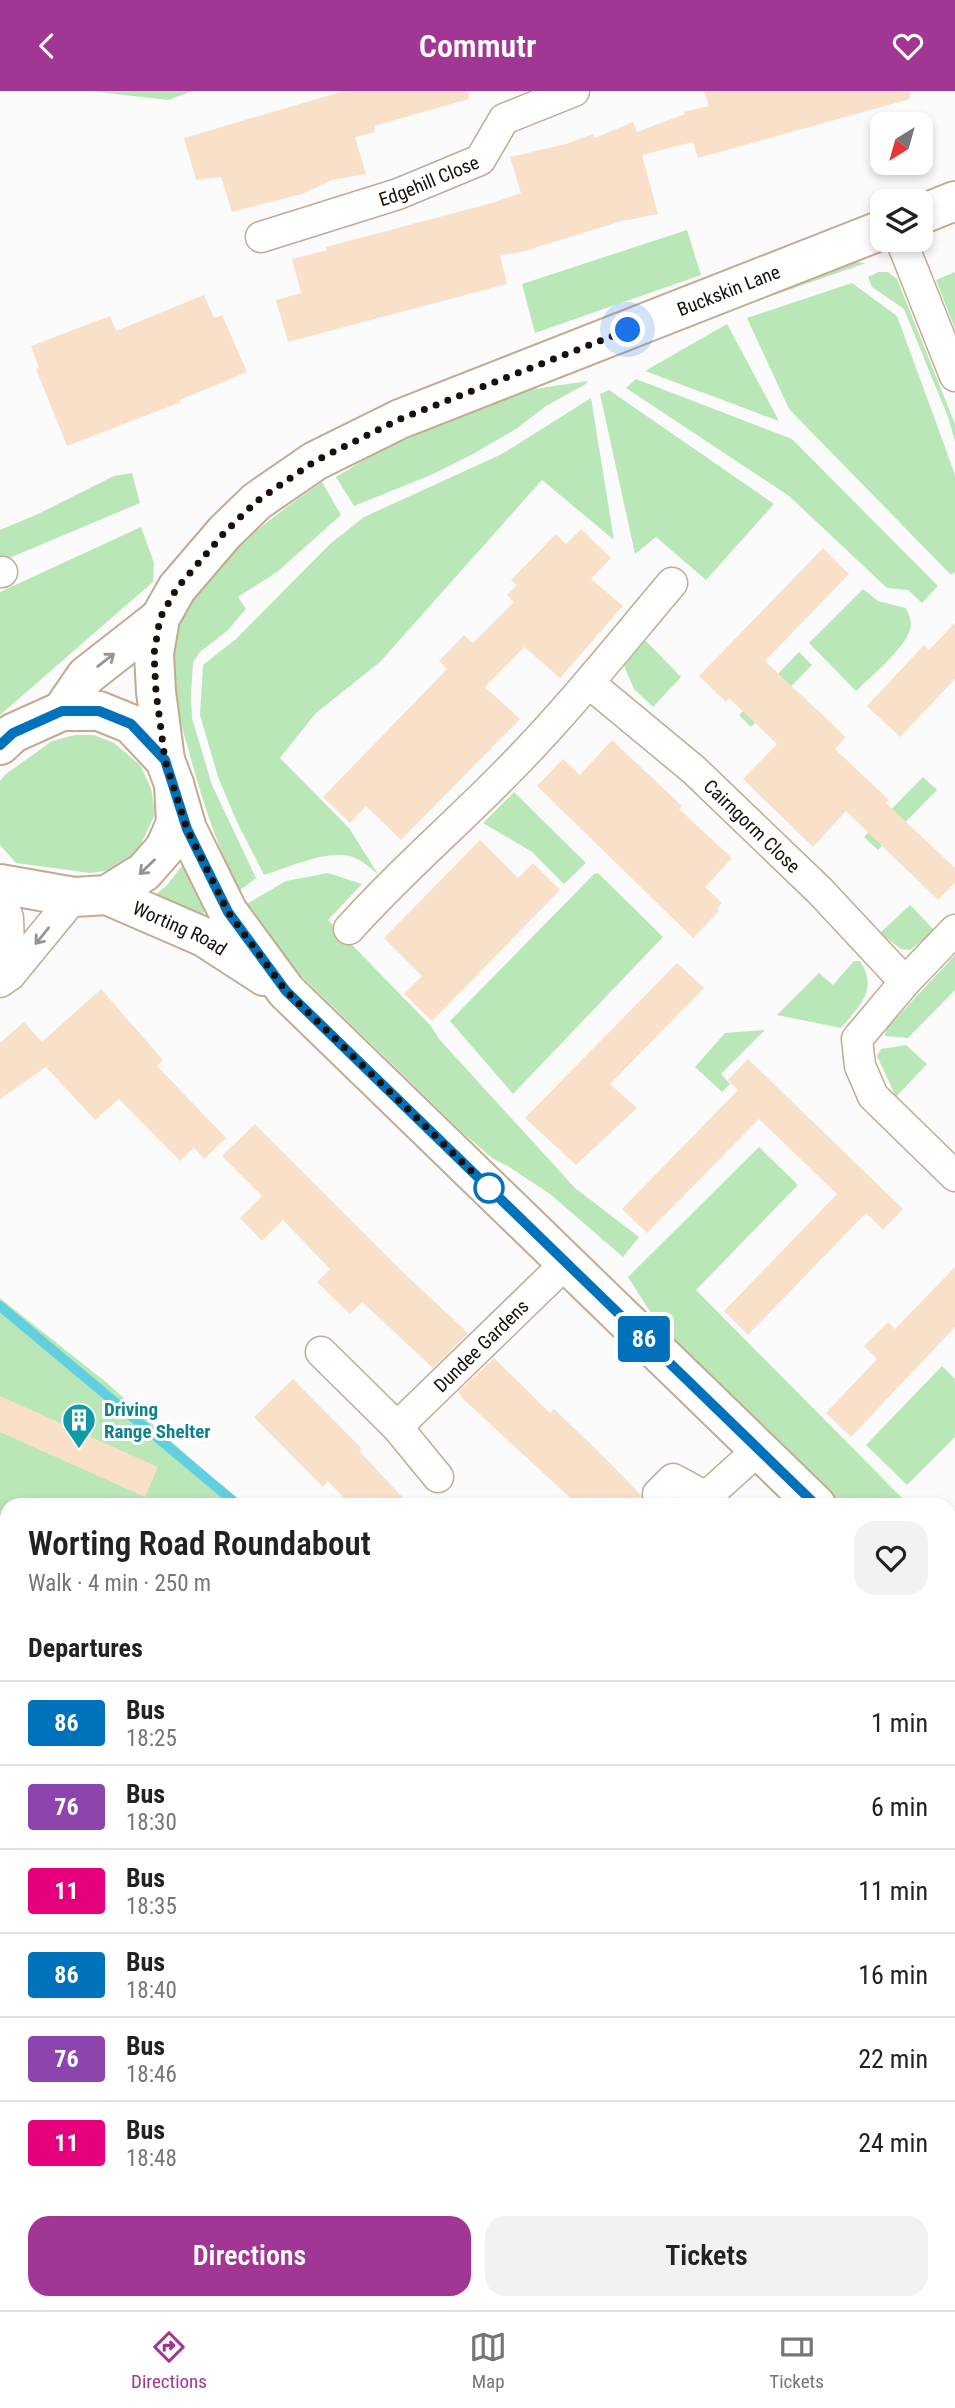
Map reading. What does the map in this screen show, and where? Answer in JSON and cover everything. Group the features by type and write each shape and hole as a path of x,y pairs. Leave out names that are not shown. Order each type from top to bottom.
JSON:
{"main road":[{"path":"933,210 955,201"},
{"name":"Buckskin Lane","path":"170,772 156,692 154,654 160,618 177,588 225,532 257,501 315,461 400,419 870,235"},
{"name":"Buckskin Lane","path":"62,711 86,676 160,618"},
{"path":"0,745 13,733 62,711 99,711 131,724 170,772 176,823 165,848 144,872 90,896"},
{"name":"Worting Road","path":"170,772 187,829 228,912 286,991 809,1498"},
{"name":"Worting Road","path":"0,884 90,896 204,936 286,991"}],"street":[{"name":"Edgehill Close","path":"261,237 398,194 480,160 504,119 574,91"},
{"path":"906,252 955,376"},
{"path":"349,929 384,890 505,774 589,683 672,583"},
{"name":"Cairngorm Close","path":"589,683 694,770 820,891 905,982"},
{"path":"0,896 8,918 5,979"},
{"path":"5,979 90,896"},
{"path":"955,930 905,982 857,1039 860,1066 873,1095 955,1176"},
{"name":"Dundee Gardens","path":"397,1427 566,1263"},
{"path":"321,1352 397,1427 438,1477"},
{"path":"658,1494 673,1479 706,1497 758,1450"}],"green space":[{"path":"90,91 193,91 168,100"},
{"path":"687,230 701,275 535,333 522,284"},
{"path":"847,261 866,263 743,306 740,301"},
{"path":"878,272 888,272 897,279 955,424 955,441 948,417 904,309 872,287 868,277"},
{"path":"955,272 955,329 936,280"},
{"path":"852,283 897,316 955,475 955,572 951,575 789,409 747,318"},
{"path":"727,324 779,421 645,371"},
{"path":"636,379 792,439 938,586 922,603 908,590 887,588 789,496 626,388"},
{"path":"588,381 473,454 431,475 354,506 336,477 379,451 514,392"},
{"path":"609,390 774,504 706,580 656,537 635,554 600,394"},
{"path":"591,398 614,540 542,480 380,662 316,713 280,758 349,828 378,874 355,858 334,855 264,875 218,777 200,715 203,665 236,639 330,544 364,517 502,454"},
{"path":"132,473 140,503 0,562 0,530 114,476"},
{"path":"322,482 341,515 277,572 238,597 246,609 227,631 200,652 193,662 192,718 212,785 256,878 239,891 211,823 189,752 174,691 172,653 178,628 190,603 229,555"},
{"path":"141,527 154,563 153,582 0,715 0,592"},
{"path":"863,589 878,601 906,608 911,624 897,650 856,691 809,643"},
{"path":"645,640 681,677 653,707 634,689 624,666"},
{"path":"799,652 812,665 751,727 739,715"},
{"path":"75,735 94,735 114,743 140,765 151,788 155,814 135,857 111,870 90,873 16,863 0,845 0,781 52,741"},
{"path":"923,777 937,790 878,850 864,837"},
{"path":"514,792 586,863 564,884 532,852 483,823"},
{"path":"190,855 205,893 202,917 153,897 168,884"},
{"path":"328,873 362,884 328,920 430,1025 440,1040 575,1188 639,1237 623,1257 550,1194 492,1158 462,1132 285,960 245,905 286,881"},
{"path":"598,873 663,937 513,1094 450,1021 594,874"},
{"path":"910,905 935,931 910,950 901,949 880,933"},
{"path":"955,955 955,990 908,1038 885,1036 886,1029"},
{"path":"854,961 860,961 865,971 867,989 860,1005 841,1028 777,1015 819,973 833,985"},
{"path":"765,1030 721,1074 730,1084 722,1092 695,1067 725,1033"},
{"path":"906,1045 927,1064 896,1097 877,1056 881,1049"},
{"path":"759,1147 798,1185 696,1290 902,1498 833,1498 663,1332 628,1277"},
{"path":"0,1298 107,1383 234,1498 0,1498"},
{"path":"942,1366 955,1379 955,1437 907,1485 866,1445"}],"building":[{"path":"344,91 468,91 469,99 374,126 375,132 355,137 366,174 332,180 302,194 232,212 221,177 196,180 184,138"},
{"path":"704,91 909,91 910,99 698,158 693,142 642,155 658,214 622,221 518,253 500,255 507,284 288,342 276,300 301,293 292,259 327,250 326,247 521,193 510,157 566,144 593,134 595,138 633,122 637,132 685,114 684,112 709,106"},
{"path":"204,295 214,318 222,315 247,372 180,400 181,402 67,446 36,369 39,368 31,346 110,316 116,331"},
{"path":"581,529 611,558 591,579 623,606 560,678 524,647 485,687 520,719 401,840 366,806 350,823 323,797 447,669 439,661 464,635 473,643 514,602 507,595 517,585 511,580 556,534 566,544"},
{"path":"823,548 849,574 765,661 846,737 835,749 889,800 886,803 955,868 955,883 938,900 846,811 813,847 743,779 777,744 729,698 726,702 699,676"},
{"path":"955,623 955,679 900,737 867,706 924,645 929,650"},
{"path":"612,740 682,806 679,809 732,858 705,887 722,903 717,908 719,911 693,938 537,786 563,759 580,775"},
{"path":"480,840 518,878 533,863 560,890 432,1021 404,994 422,976 384,938"},
{"path":"677,963 704,988 610,1084 637,1108 576,1165 525,1118"},
{"path":"101,989 163,1060 157,1066 226,1138 204,1159 194,1148 180,1161 119,1099 95,1120 46,1067 0,1099 0,1043 24,1022 42,1042"},
{"path":"748,1059 903,1209 883,1230 866,1213 748,1335 724,1311 837,1194 759,1119 647,1233 622,1209 738,1090 728,1080"},
{"path":"255,1124 468,1333 433,1368 362,1302 350,1314 317,1282 330,1269 283,1220 262,1241 240,1218 262,1196 222,1156"},
{"path":"955,1267 955,1327 851,1437 826,1413 877,1359 864,1346 888,1322 895,1329"},
{"path":"494,1358 550,1413 554,1409 642,1498 570,1498 458,1392"},
{"path":"293,1379 362,1449 359,1451 403,1498 344,1498 328,1481 323,1487 254,1417"},
{"name":"Driving Range Shelter","path":"0,1396 158,1467 145,1497 0,1432"}],"waterway":[{"path":"0,1306 230,1498"}],"bus line":[{"name":"86","path":"0,745 13,733 62,711 99,711 131,724 165,760 187,829 228,912 286,991 809,1498"}],"place":[{"name":"Driving Range Shelter","path":"79,1450"}],"route":[{"path":"489,1188 286,991 228,912 187,829 165,760 154,654 160,618 177,588 225,532 257,501 315,461 400,419 628,330"}]}
